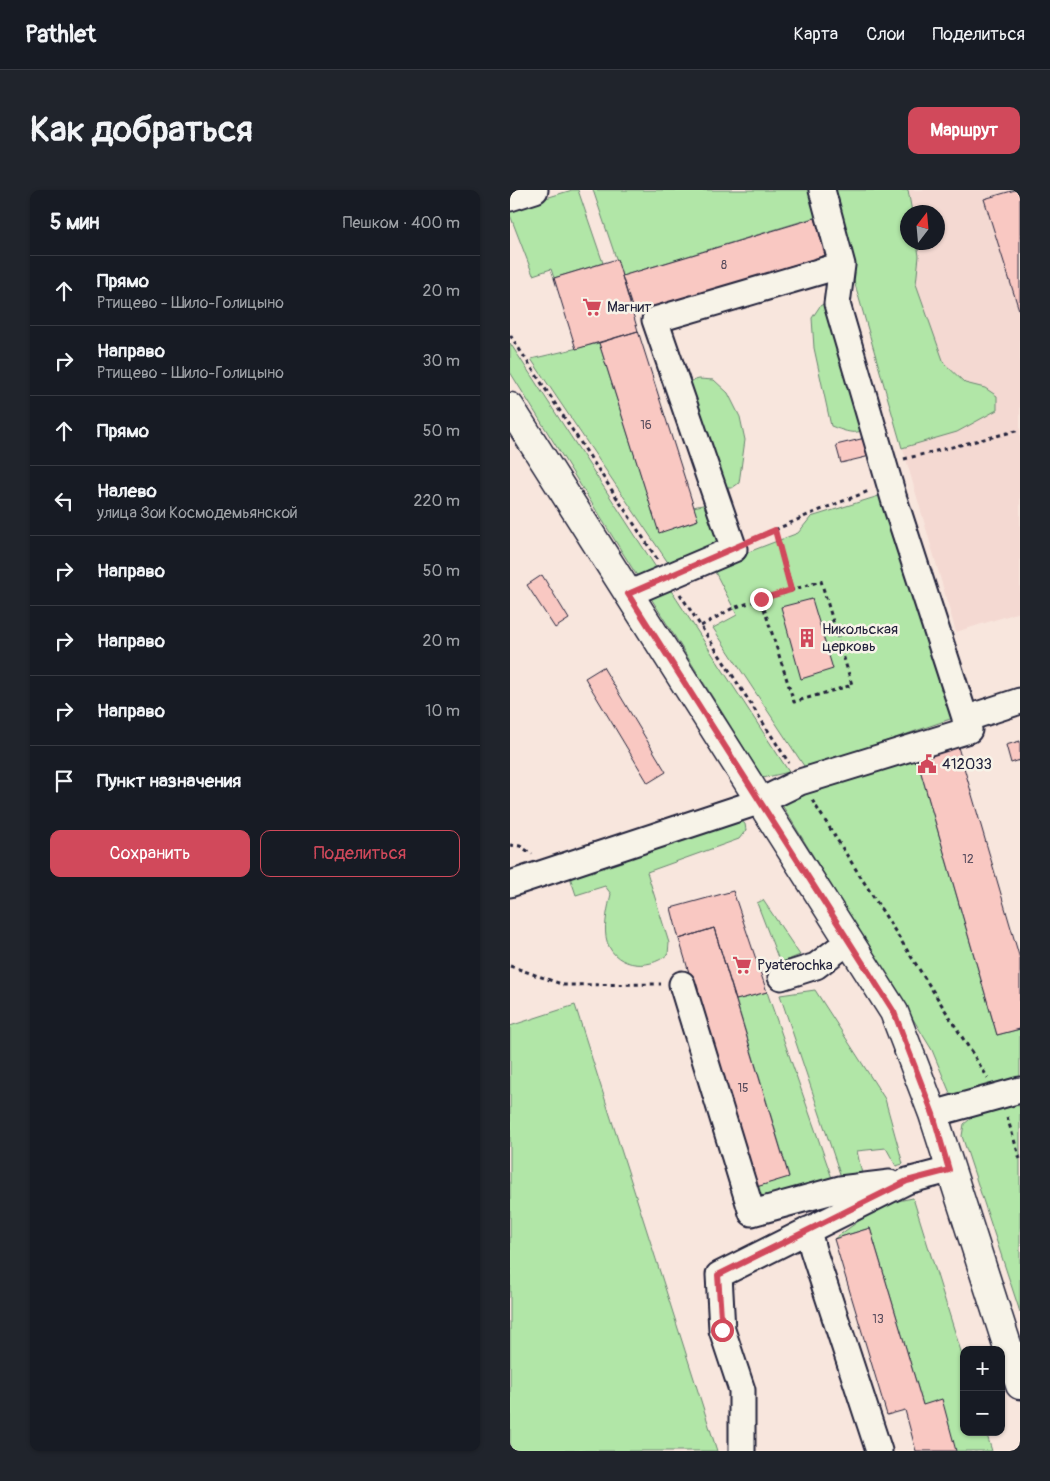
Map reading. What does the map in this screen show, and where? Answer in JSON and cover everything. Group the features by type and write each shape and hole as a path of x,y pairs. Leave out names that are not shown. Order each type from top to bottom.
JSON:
{"main road":[{"path":"510,407 894,1012 933,1114 949,1170 1020,1385"}],"street":[{"path":"510,198 535,190"},
{"path":"510,884 761,801 800,782 969,730 887,473 837,304 842,265 822,190"},
{"path":"628,594 734,549 655,320 842,265"},
{"path":"965,719 1020,701"},
{"path":"782,977 816,966 849,941"},
{"path":"682,984 752,1213 840,1189 907,1181 949,1170"},
{"path":"933,1114 1010,1093"},
{"path":"742,1451 742,1390 722,1330 718,1275 907,1181"},
{"path":"808,1230 880,1451"}],"path":[{"path":"734,549 810,514 887,473 1020,430"},
{"path":"775,530 791,590"},
{"path":"701,626 733,608 761,599 821,581 852,685 794,702 761,599"},
{"path":"800,782 1010,1093 1020,1159"},
{"path":"510,966 564,985 682,984"}],"shaded area":[{"path":"828,190 1020,190 1020,612 956,632"}],"green space":[{"path":"572,190 578,190 603,263 554,278 551,269 533,275 510,215 510,209"},
{"path":"593,190 819,190 826,214 622,276"},
{"path":"828,190 908,190 911,205 900,205 900,250 918,250 916,284 944,363 965,383 985,388 997,396 997,410 957,432 902,448"},
{"path":"828,301 849,313 859,335 879,410 880,421 857,432 831,426 814,348 812,318 820,306"},
{"path":"510,343 789,772 763,778 510,372"},
{"path":"599,343 659,532 697,521 693,507 712,503 727,546 671,567 531,359"},
{"path":"699,379 714,380 728,393 740,417 745,440 739,483 732,488 722,488 688,382"},
{"path":"882,495 956,717 806,769 713,628 737,615 712,566 798,533 811,517"},
{"path":"917,759 997,1035 1020,1029 1020,1078 952,1098 932,1050 782,805 787,796"},
{"path":"739,819 745,824 746,830 739,839 647,872 669,943 668,954 660,960 641,964 631,964 615,955 609,947 606,937 611,894 605,886 576,895 568,871"},
{"path":"763,900 800,955 780,963 757,903"},
{"path":"815,990 885,1099 903,1164 896,1166 886,1148 857,1151 862,1174 842,1180 780,995"},
{"path":"767,992 833,1181 760,1206 753,1188 789,1176 736,1000"},
{"path":"575,1005 717,1451 510,1451 510,1026"},
{"path":"1017,1101 1020,1109 1020,1312 962,1136 964,1124 974,1116"},
{"path":"913,1198 960,1348 960,1436 987,1436 992,1451 956,1451 923,1405 870,1228 834,1239 882,1204"}],"building":[{"path":"1020,190 1020,313 984,199"},
{"path":"815,218 827,255 634,313 622,276"},
{"path":"617,259 638,331 576,349 554,278"},
{"path":"638,331 698,520 659,533 599,343"},
{"path":"865,438 870,456 841,463 836,445"},
{"path":"542,575 569,619 555,628 527,585"},
{"name":"Никольская церковь","path":"812,599 833,669 801,679 781,607"},
{"path":"603,667 666,772 648,783 585,678"},
{"path":"1020,741 1020,760 1011,763 1006,745"},
{"path":"958,747 1020,959 1020,1029 997,1035 917,759"},
{"name":"Pyaterochka","path":"733,891 767,992 736,1000 714,928 679,939 671,908"},
{"path":"714,928 789,1177 753,1188 679,939"},
{"path":"870,1228 923,1405 942,1399 956,1451 916,1451 905,1410 887,1415 834,1239"}],"place":[{"name":"Магнит","path":"592,307"},
{"name":"Никольская церковь","path":"807,638"},
{"name":"412033","path":"927,764"},
{"name":"Pyaterochka","path":"742,965"}],"route":[{"path":"722,1330 718,1275 907,1181 949,1170 933,1114 894,1012 628,594 775,530 791,590 761,599"}]}
